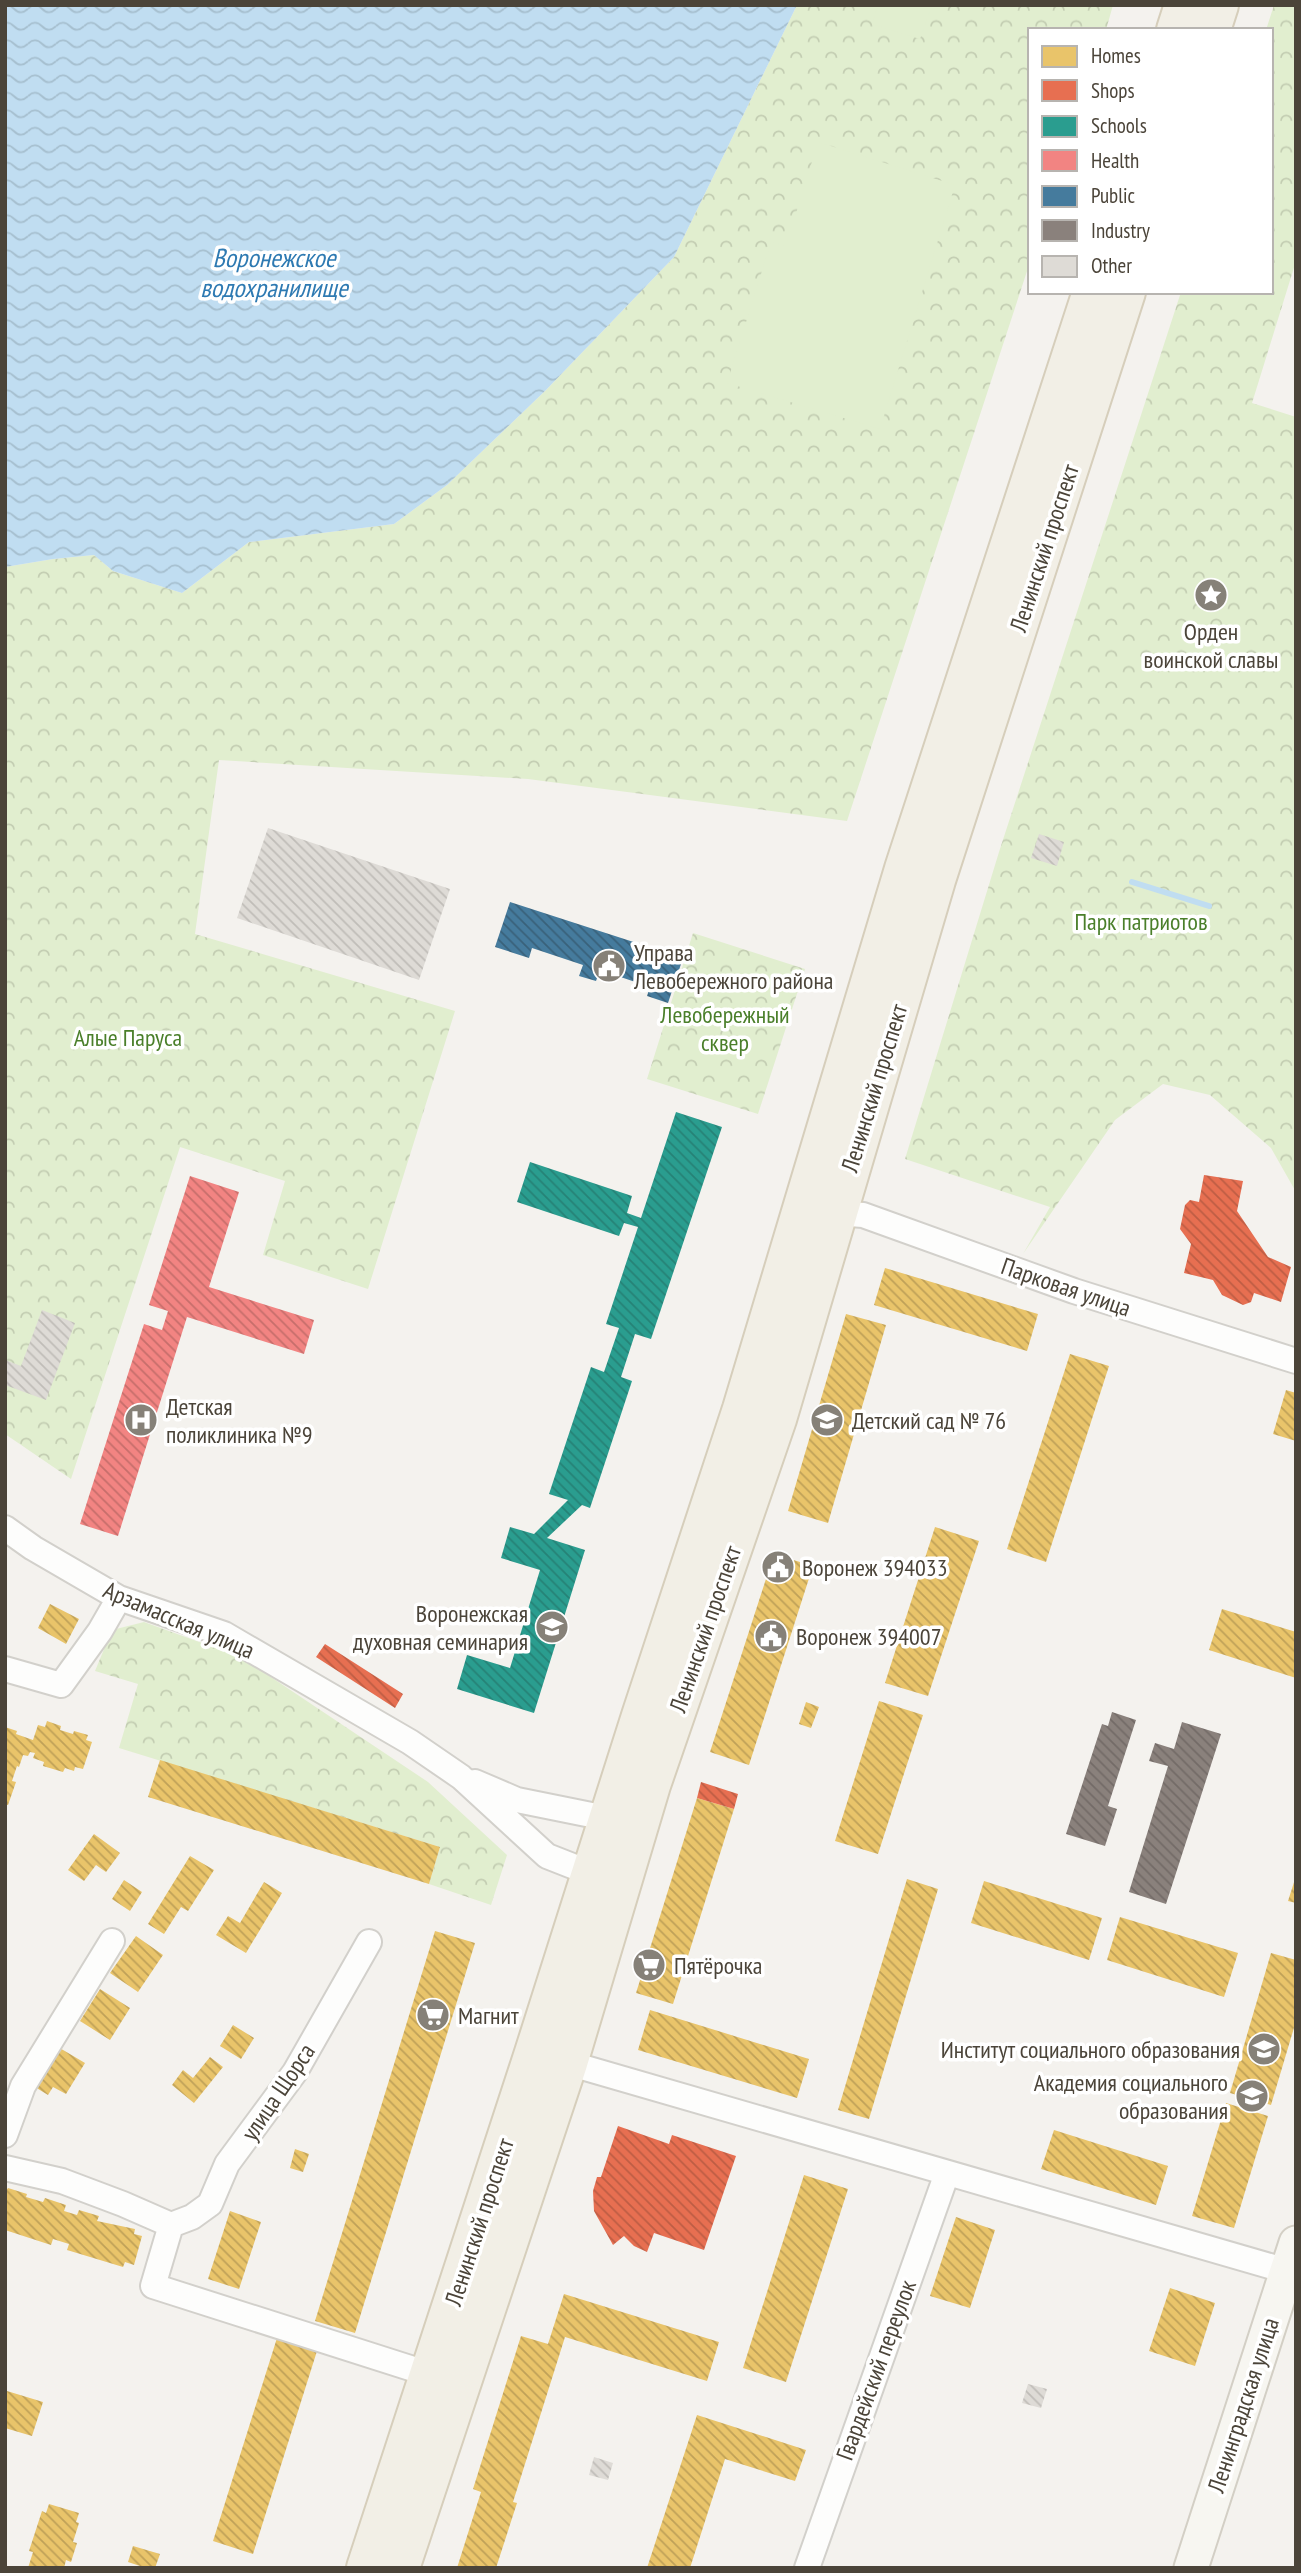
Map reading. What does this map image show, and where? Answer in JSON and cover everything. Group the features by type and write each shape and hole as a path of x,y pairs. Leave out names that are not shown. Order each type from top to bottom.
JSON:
{"main road":[{"path":"1177,28 1184,5"},
{"path":"1212,28 1219,5"},
{"name":"Ленинский проспект","path":"623,1822 777,1419 836,1213 893,966 904,869 1091,294"},
{"name":"Ленинский проспект","path":"366,2568 429,2374 605,1879 742,1409 893,966 936,880 1125,294"},
{"name":"Ленинский проспект","path":"400,2568 568,2063 605,1879"},
{"name":"Ленинградская улица","path":"1191,2568 1291,2257"}],"street":[{"name":"Парковая улица","path":"836,1213 863,1215 1074,1291 1296,1361"},
{"name":"Арзамасская улица","path":"5,1528 33,1548 118,1598 225,1634 410,1742 461,1777 540,1851 605,1879"},
{"path":"5,1669 61,1685 100,1631 118,1598"},
{"name":"Арзамасская улица","path":"461,1777 517,1800 623,1822"},
{"path":"5,2135 23,2086 112,1941"},
{"name":"улица Щорса","path":"171,2225 192,2217 210,2204 227,2164 295,2072 369,1942"},
{"path":"568,2063 947,2173 1291,2257"},
{"path":"5,2168 62,2181 171,2225 153,2286 429,2374"},
{"name":"Гвардейский переулок","path":"807,2568 947,2173"}],"green space":[{"name":"Алые Паруса","path":"797,5 1113,5 1107,28 1028,28 1028,268 847,821 528,779 219,760 195,934 455,1011 368,1289 263,1255 285,1181 180,1147 71,1479 5,1434 5,567 94,555 113,571 182,593 249,542 394,524 447,485 546,390 674,257"},
{"path":"878,5 932,5 920,39 872,24"},
{"name":"Парк патриотов","path":"1274,5 1296,5 1296,261 1252,403 1296,417 1296,1192 1271,1148 1210,1095 1163,1084 1115,1120 1023,1254 1050,1207 905,1159 999,852 1180,294 1273,294 1273,28 1267,28"},
{"path":"818,142 955,185 880,429 727,383 771,242 786,246"},
{"name":"Левобережный сквер","path":"693,933 805,969 758,1114 647,1079"},
{"path":"144,1622 241,1657 428,1782 507,1855 491,1905 429,1884 440,1847 119,1748 138,1684 95,1671 112,1630"}],"water":[{"name":"Воронежское водохранилище","path":"5,5 797,5 674,257 546,390 447,485 394,524 249,542 182,593 113,571 94,555 5,567"}],"building: Homes":[{"path":"885,1268 1038,1314 1027,1351 874,1305"},
{"path":"846,1314 886,1325 828,1523 788,1511"},
{"path":"1070,1354 1109,1366 1046,1562 1007,1549"},
{"path":"1286,1390 1296,1393 1296,1441 1273,1434"},
{"path":"935,1527 979,1541 928,1696 885,1683"},
{"path":"774,1554 813,1566 749,1765 710,1752"},
{"path":"50,1604 79,1619 66,1644 38,1628"},
{"path":"1222,1609 1296,1632 1296,1678 1209,1650"},
{"path":"879,1701 923,1715 878,1854 835,1841"},
{"path":"806,1702 819,1707 811,1728 799,1724"},
{"path":"47,1721 61,1726 60,1730 88,1735 86,1740 92,1742 83,1769 75,1767 74,1771 65,1768 63,1772 43,1766 44,1762 33,1758 35,1753 23,1755 12,1781 16,1782 8,1805 5,1805 5,1727 33,1740 38,1725 45,1727"},
{"path":"160,1760 440,1847 429,1884 148,1797"},
{"path":"697,1798 734,1809 673,2004 636,1993"},
{"path":"94,1834 120,1853 106,1872 96,1865 84,1881 68,1870"},
{"path":"190,1856 214,1870 188,1911 181,1907 164,1934 148,1924"},
{"path":"907,1879 938,1889 869,2119 838,2110"},
{"path":"1296,1879 1296,1903 1288,1901"},
{"path":"124,1880 142,1892 130,1911 112,1899"},
{"path":"984,1881 1102,1918 1089,1960 971,1923"},
{"path":"264,1882 282,1893 246,1953 216,1935 228,1916 240,1923"},
{"path":"1120,1917 1238,1953 1224,1997 1107,1960"},
{"path":"435,1931 475,1943 355,2333 315,2321"},
{"path":"136,1936 163,1955 138,1992 110,1973"},
{"path":"1271,1953 1296,1960 1296,2021 1271,2105 1230,2093"},
{"path":"100,1989 130,2008 110,2040 80,2021"},
{"path":"650,2010 809,2059 797,2098 638,2050"},
{"path":"233,2025 254,2038 241,2059 220,2046"},
{"path":"58,2047 85,2063 66,2094 53,2087 48,2095 35,2087"},
{"path":"210,2057 223,2067 194,2103 172,2085 183,2070 193,2078"},
{"path":"1226,2103 1268,2116 1234,2228 1192,2216"},
{"path":"1054,2130 1168,2166 1156,2205 1041,2169"},
{"path":"295,2149 309,2154 303,2172 290,2168"},
{"path":"804,2175 848,2189 786,2382 743,2368"},
{"path":"8,2188 43,2202 45,2198 66,2205 64,2211 77,2215 79,2210 99,2216 97,2221 135,2229 134,2234 142,2236 134,2265 125,2262 123,2267 67,2250 69,2244 53,2239 51,2245 5,2230 5,2192"},
{"path":"230,2211 261,2222 239,2289 208,2279"},
{"path":"956,2217 995,2230 970,2308 930,2296"},
{"path":"1170,2288 1215,2303 1195,2366 1149,2351"},
{"path":"564,2294 719,2342 707,2381 565,2337 513,2502 517,2503 496,2568 457,2568 481,2492 473,2489 521,2336 548,2344"},
{"path":"277,2338 317,2351 253,2554 213,2541"},
{"path":"7,2391 43,2402 32,2436 5,2428"},
{"path":"697,2415 806,2450 795,2481 725,2459 690,2568 647,2568"},
{"path":"49,2504 79,2513 73,2542 77,2543 71,2562 66,2560 64,2568 28,2568 33,2552 29,2551 42,2511 46,2513"},
{"path":"133,2546 160,2554 155,2568 128,2562"}],"building: Shops":[{"path":"1204,1175 1243,1181 1237,1211 1268,1257 1291,1267 1281,1302 1254,1293 1251,1302 1243,1305 1222,1295 1213,1280 1184,1273 1191,1244 1180,1229 1185,1205 1190,1200 1199,1202"},
{"path":"325,1644 403,1694 395,1708 316,1657"},
{"path":"701,1782 738,1794 734,1809 697,1798"},
{"path":"618,2126 669,2144 672,2135 736,2156 704,2250 654,2233 647,2252 634,2246 624,2236 613,2245 594,2211 593,2191 597,2177 601,2177"}],"building: Schools":[{"path":"676,1112 722,1127 651,1339 635,1334 621,1377 632,1381 590,1508 582,1505 547,1538 585,1550 534,1713 457,1689 467,1655 510,1668 540,1570 501,1558 510,1527 534,1534 568,1500 549,1494 591,1367 604,1372 619,1328 606,1324 638,1227 624,1223 619,1236 517,1202 530,1162 632,1196 627,1213 641,1218"}],"building: Health":[{"path":"190,1176 239,1192 209,1287 314,1320 304,1354 187,1317 118,1536 80,1524 144,1324 162,1330 168,1311 149,1305"}],"building: Public":[{"path":"510,902 683,958 668,1003 647,996 650,987 600,970 596,981 579,976 583,965 532,948 529,958 495,947"}],"building: Industry":[{"path":"1112,1712 1136,1720 1108,1806 1117,1809 1105,1846 1066,1834 1102,1724 1108,1726"},
{"path":"1182,1722 1221,1734 1166,1904 1129,1892 1168,1766 1149,1761 1155,1743 1174,1749"}],"building: Other":[{"path":"268,828 450,889 419,980 237,918"},
{"path":"1039,834 1064,842 1057,866 1031,858"},
{"path":"42,1310 75,1323 46,1400 5,1385 5,1360 21,1366"},
{"path":"1028,2384 1047,2389 1041,2408 1022,2403"},
{"path":"594,2457 613,2463 608,2480 589,2475"}],"waterway":[{"path":"1132,882 1209,906"}],"place":[{"name":"Орден воинской славы","path":"1211,595"},
{"name":"Управа Левобережного района","path":"609,966"},
{"name":"Детская поликлиника №9","path":"141,1420"},
{"name":"Детский сад № 76","path":"827,1420"},
{"name":"Воронеж 394033","path":"778,1567"},
{"name":"Воронежская духовная семинария","path":"552,1627"},
{"name":"Воронеж 394007","path":"771,1636"},
{"name":"Пятёрочка","path":"649,1965"},
{"name":"Магнит","path":"433,2015"},
{"name":"Институт социального образования","path":"1264,2049"},
{"name":"Академия социального образования","path":"1252,2096"}]}
